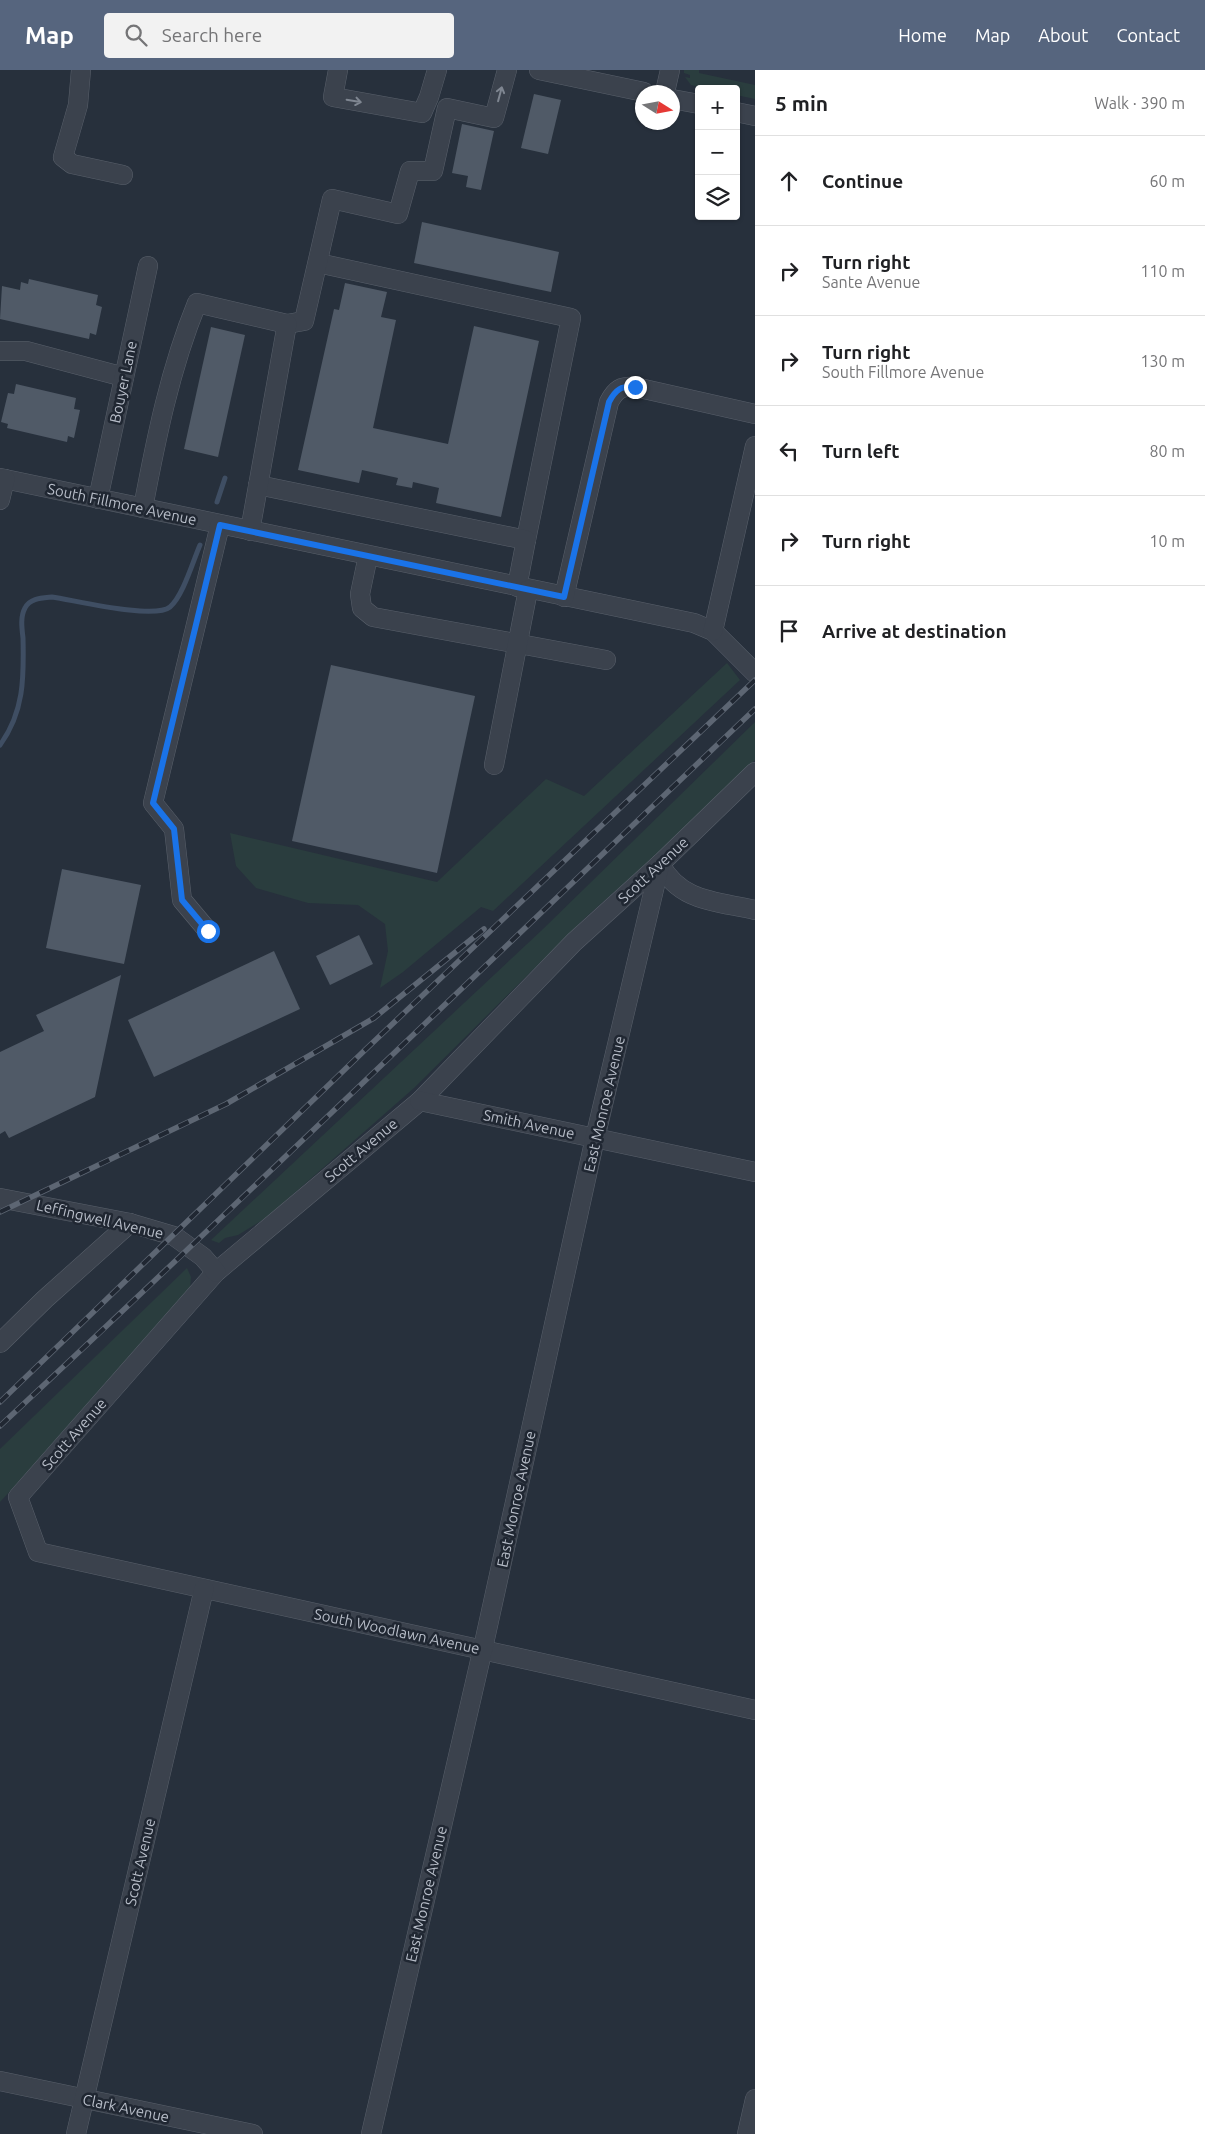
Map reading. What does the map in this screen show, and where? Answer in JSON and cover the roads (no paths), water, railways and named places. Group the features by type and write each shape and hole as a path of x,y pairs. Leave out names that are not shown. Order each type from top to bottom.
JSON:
{"street":[{"path":"82,70 78,105 63,157 72,164 123,175"},
{"path":"338,70 333,97 422,112 429,98 437,70"},
{"path":"143,508 155,443 182,338 197,303 287,324 304,321 332,199 398,214 410,171 433,171 447,108 494,118 507,70"},
{"path":"539,70 635,90"},
{"path":"667,85 670,70"},
{"path":"680,100 695,103"},
{"path":"740,113 755,116"},
{"path":"318,263 571,318 526,540 517,645 494,765"},
{"name":"Bouyer Lane","path":"98,499 148,266"},
{"path":"250,531 287,324"},
{"path":"0,351 26,351 124,377"},
{"path":"564,597 609,402 615,391 624,386 635,387 755,414"},
{"path":"713,631 755,446"},
{"path":"0,500 2,479"},
{"name":"South Fillmore Avenue","path":"2,479 694,623 713,631 755,673"},
{"path":"258,485 526,540"},
{"path":"208,931 182,900 174,829 153,803 220,525"},
{"path":"368,556 360,594 362,608 374,616 517,645 606,660"},
{"name":"Scott Avenue","path":"38,1552 18,1498 216,1272 420,1101 574,942 660,864 755,772"},
{"path":"660,864 665,875 689,895 755,910"},
{"name":"East Monroe Avenue","path":"371,2134 483,1648 596,1138 660,864"},
{"name":"Smith Avenue","path":"420,1101 755,1172"},
{"name":"Leffingwell Avenue","path":"0,1198 130,1223 174,1236 203,1258 216,1272"},
{"path":"0,1343 45,1299 130,1223"},
{"name":"South Woodlawn Avenue","path":"38,1552 373,1627 483,1648 755,1710"},
{"name":"Scott Avenue","path":"76,2134 204,1589"},
{"name":"Clark Avenue","path":"0,2081 253,2134"},
{"path":"747,2134 755,2099"}],"waterway":[{"path":"217,502 225,478"},
{"path":"0,745 14,720 21,694 23,667 22,619 27,605 37,599 52,597 131,610 148,611 170,607 179,595 200,545"}],"railway":[{"path":"0,1402 365,1050 755,680"},
{"path":"0,1426 755,709"},
{"path":"0,1212 226,1104 374,1018 484,929"}]}
